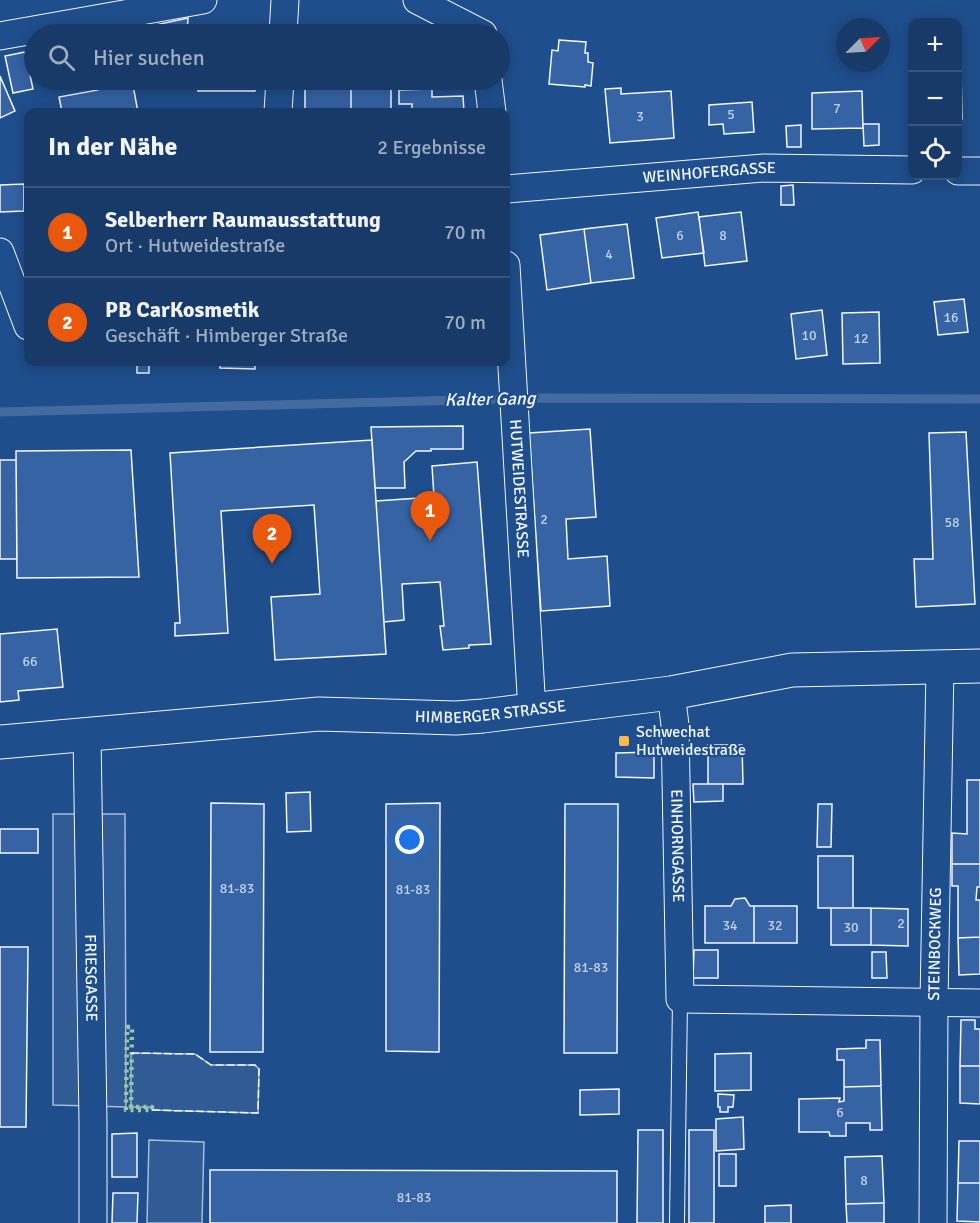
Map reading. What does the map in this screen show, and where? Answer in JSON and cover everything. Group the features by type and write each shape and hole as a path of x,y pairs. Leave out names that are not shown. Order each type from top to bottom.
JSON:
{"main road":[{"name":"HIMBERGER STRASSE","path":"0,742 319,714 456,718 532,711 671,693 792,670 980,666"}],"street":[{"path":"68,24 203,0"},
{"path":"284,24 285,0"},
{"path":"417,0 464,24"},
{"path":"0,36 24,32"},
{"path":"278,108 279,90"},
{"path":"489,90 492,108"},
{"name":"WEINHOFERGASSE","path":"510,189 765,168 908,170"},
{"path":"962,171 980,171"},
{"path":"0,252 24,315"},
{"name":"HUTWEIDESTRASSE","path":"510,327 532,711"},
{"name":"STEINBOCKWEG","path":"933,1223 940,666"},
{"name":"EINHORNGASSE","path":"671,693 675,725 680,999"},
{"name":"FRIESGASSE","path":"87,734 93,1223"},
{"path":"680,999 980,1003"}],"lane":[{"name":"EINHORNGASSE","path":"677,1223 680,999"}],"shaded area":[{"path":"53,814 125,814 126,1107 53,1105"},
{"path":"131,1053 195,1054 211,1065 255,1065 259,1069 258,1113 152,1110 152,1107 131,1107"},
{"path":"149,1140 204,1142 202,1223 147,1223"}],"building":[{"path":"188,18 188,24 160,24"},
{"path":"559,40 586,42 585,53 588,53 588,62 593,63 591,86 549,84 552,50 558,51"},
{"path":"24,52 24,90 28,90 13,93 5,56"},
{"path":"0,76 15,111 0,118"},
{"path":"621,88 621,94 671,91 674,138 610,143 605,89"},
{"path":"98,90 134,90 137,108 61,108 59,97"},
{"path":"198,90 255,90 255,91"},
{"path":"305,90 351,90 351,108 305,108"},
{"path":"351,90 391,90 391,108 351,108"},
{"path":"399,90 432,90 432,97 463,96 464,108 412,108 412,104 399,104"},
{"path":"862,91 863,128 812,129 812,93"},
{"path":"752,102 754,132 724,134 723,124 709,125 709,105"},
{"path":"863,124 879,124 879,145 864,146"},
{"path":"801,125 801,147 787,147 786,126"},
{"path":"24,184 24,211 0,212 0,185"},
{"path":"793,185 794,205 781,205 781,186"},
{"path":"698,212 704,253 662,258 656,218"},
{"path":"741,212 747,261 705,266 699,217"},
{"path":"627,224 634,278 591,283 584,229"},
{"path":"584,229 591,283 547,290 540,235"},
{"path":"964,299 968,332 938,335 934,302"},
{"path":"822,310 827,355 796,359 791,314"},
{"path":"879,312 880,363 843,364 842,313"},
{"path":"137,366 149,366 149,373 137,373"},
{"path":"220,366 255,366 255,369 220,368"},
{"path":"463,426 463,449 416,451 404,462 405,488 375,488 371,427"},
{"path":"590,429 596,517 566,519 568,559 607,556 610,606 541,611 529,433"},
{"path":"966,432 975,604 916,607 914,559 933,559 929,433"},
{"path":"372,440 386,654 275,660 271,597 320,594 314,505 221,511 228,633 175,636 175,623 180,623 170,453"},
{"path":"131,450 139,577 17,578 16,451"},
{"path":"0,460 16,460 17,559 0,559"},
{"path":"477,462 491,644 443,650 440,626 444,626 440,582 402,584 404,620 384,622 376,501 434,497 432,466"},
{"path":"57,629 63,687 18,691 19,700 0,702 0,634"},
{"path":"708,745 742,745 743,784 708,784"},
{"path":"654,752 654,778 616,777 616,753"},
{"path":"967,780 980,780 980,864 952,864 952,833 967,834"},
{"path":"693,784 723,784 723,801 694,802"},
{"path":"310,792 311,831 287,832 286,793"},
{"path":"211,803 264,804 263,1052 210,1052"},
{"path":"440,803 439,1052 386,1051 386,804"},
{"path":"565,804 618,804 617,1053 564,1053"},
{"path":"818,804 832,804 831,847 817,847"},
{"path":"0,829 38,829 38,853 0,853"},
{"path":"818,856 853,856 853,908 818,908"},
{"path":"952,864 980,864 980,887 977,887 976,900 980,900 980,937 958,938 958,886 952,886"},
{"path":"745,898 750,906 754,906 754,943 705,943 705,906 731,906 735,899"},
{"path":"754,906 797,906 797,943 754,943"},
{"path":"831,908 871,908 871,945 831,945"},
{"path":"871,908 908,909 908,946 871,945"},
{"path":"980,937 980,974 959,975 958,938"},
{"path":"0,947 28,947 26,1127 0,1127"},
{"path":"694,950 718,950 718,978 693,978"},
{"path":"872,952 886,952 887,978 872,978"},
{"path":"961,1020 975,1020 975,1029 980,1029 980,1066 960,1066"},
{"path":"866,1040 880,1040 881,1086 844,1087 844,1060 837,1060 837,1049 866,1048"},
{"path":"751,1053 751,1090 715,1091 715,1054"},
{"path":"960,1066 980,1066 980,1104 960,1103"},
{"path":"881,1086 882,1130 870,1130 870,1123 846,1123 846,1136 830,1136 829,1132 799,1132 799,1099 840,1098 839,1102 844,1101 844,1087"},
{"path":"619,1089 619,1114 580,1115 580,1090"},
{"path":"718,1094 734,1095 733,1107 728,1107 728,1112 720,1112"},
{"path":"743,1117 744,1149 716,1151 716,1119"},
{"path":"638,1130 663,1130 663,1223 637,1223"},
{"path":"689,1130 714,1130 714,1223 689,1223"},
{"path":"137,1133 137,1177 112,1177 112,1134"},
{"path":"959,1141 980,1141 980,1183 958,1183"},
{"path":"719,1154 736,1154 736,1186 719,1186"},
{"path":"882,1156 884,1203 846,1204 845,1157"},
{"path":"210,1170 617,1171 617,1223 210,1223"},
{"path":"958,1183 980,1183 980,1222 957,1221"},
{"path":"113,1193 138,1193 137,1223 112,1223"},
{"path":"884,1203 884,1223 847,1223 846,1204"},
{"path":"791,1205 791,1223 765,1223 765,1206"}],"waterway":[{"name":"Kalter Gang","path":"0,412 538,398 980,399"}],"hedge":[{"path":"127,1027 132,1027 131,1107 152,1107 152,1110 126,1110 127,1027"}],"fence":[{"path":"131,1053 195,1054 211,1065 255,1065 259,1069 258,1113 152,1110"}],"place":[{"name":"Selberherr Raumausstattung","path":"430,541"},
{"name":"PB CarKosmetik","path":"272,564"},
{"name":"Schwechat Hutweidestraße","path":"624,741"}]}
